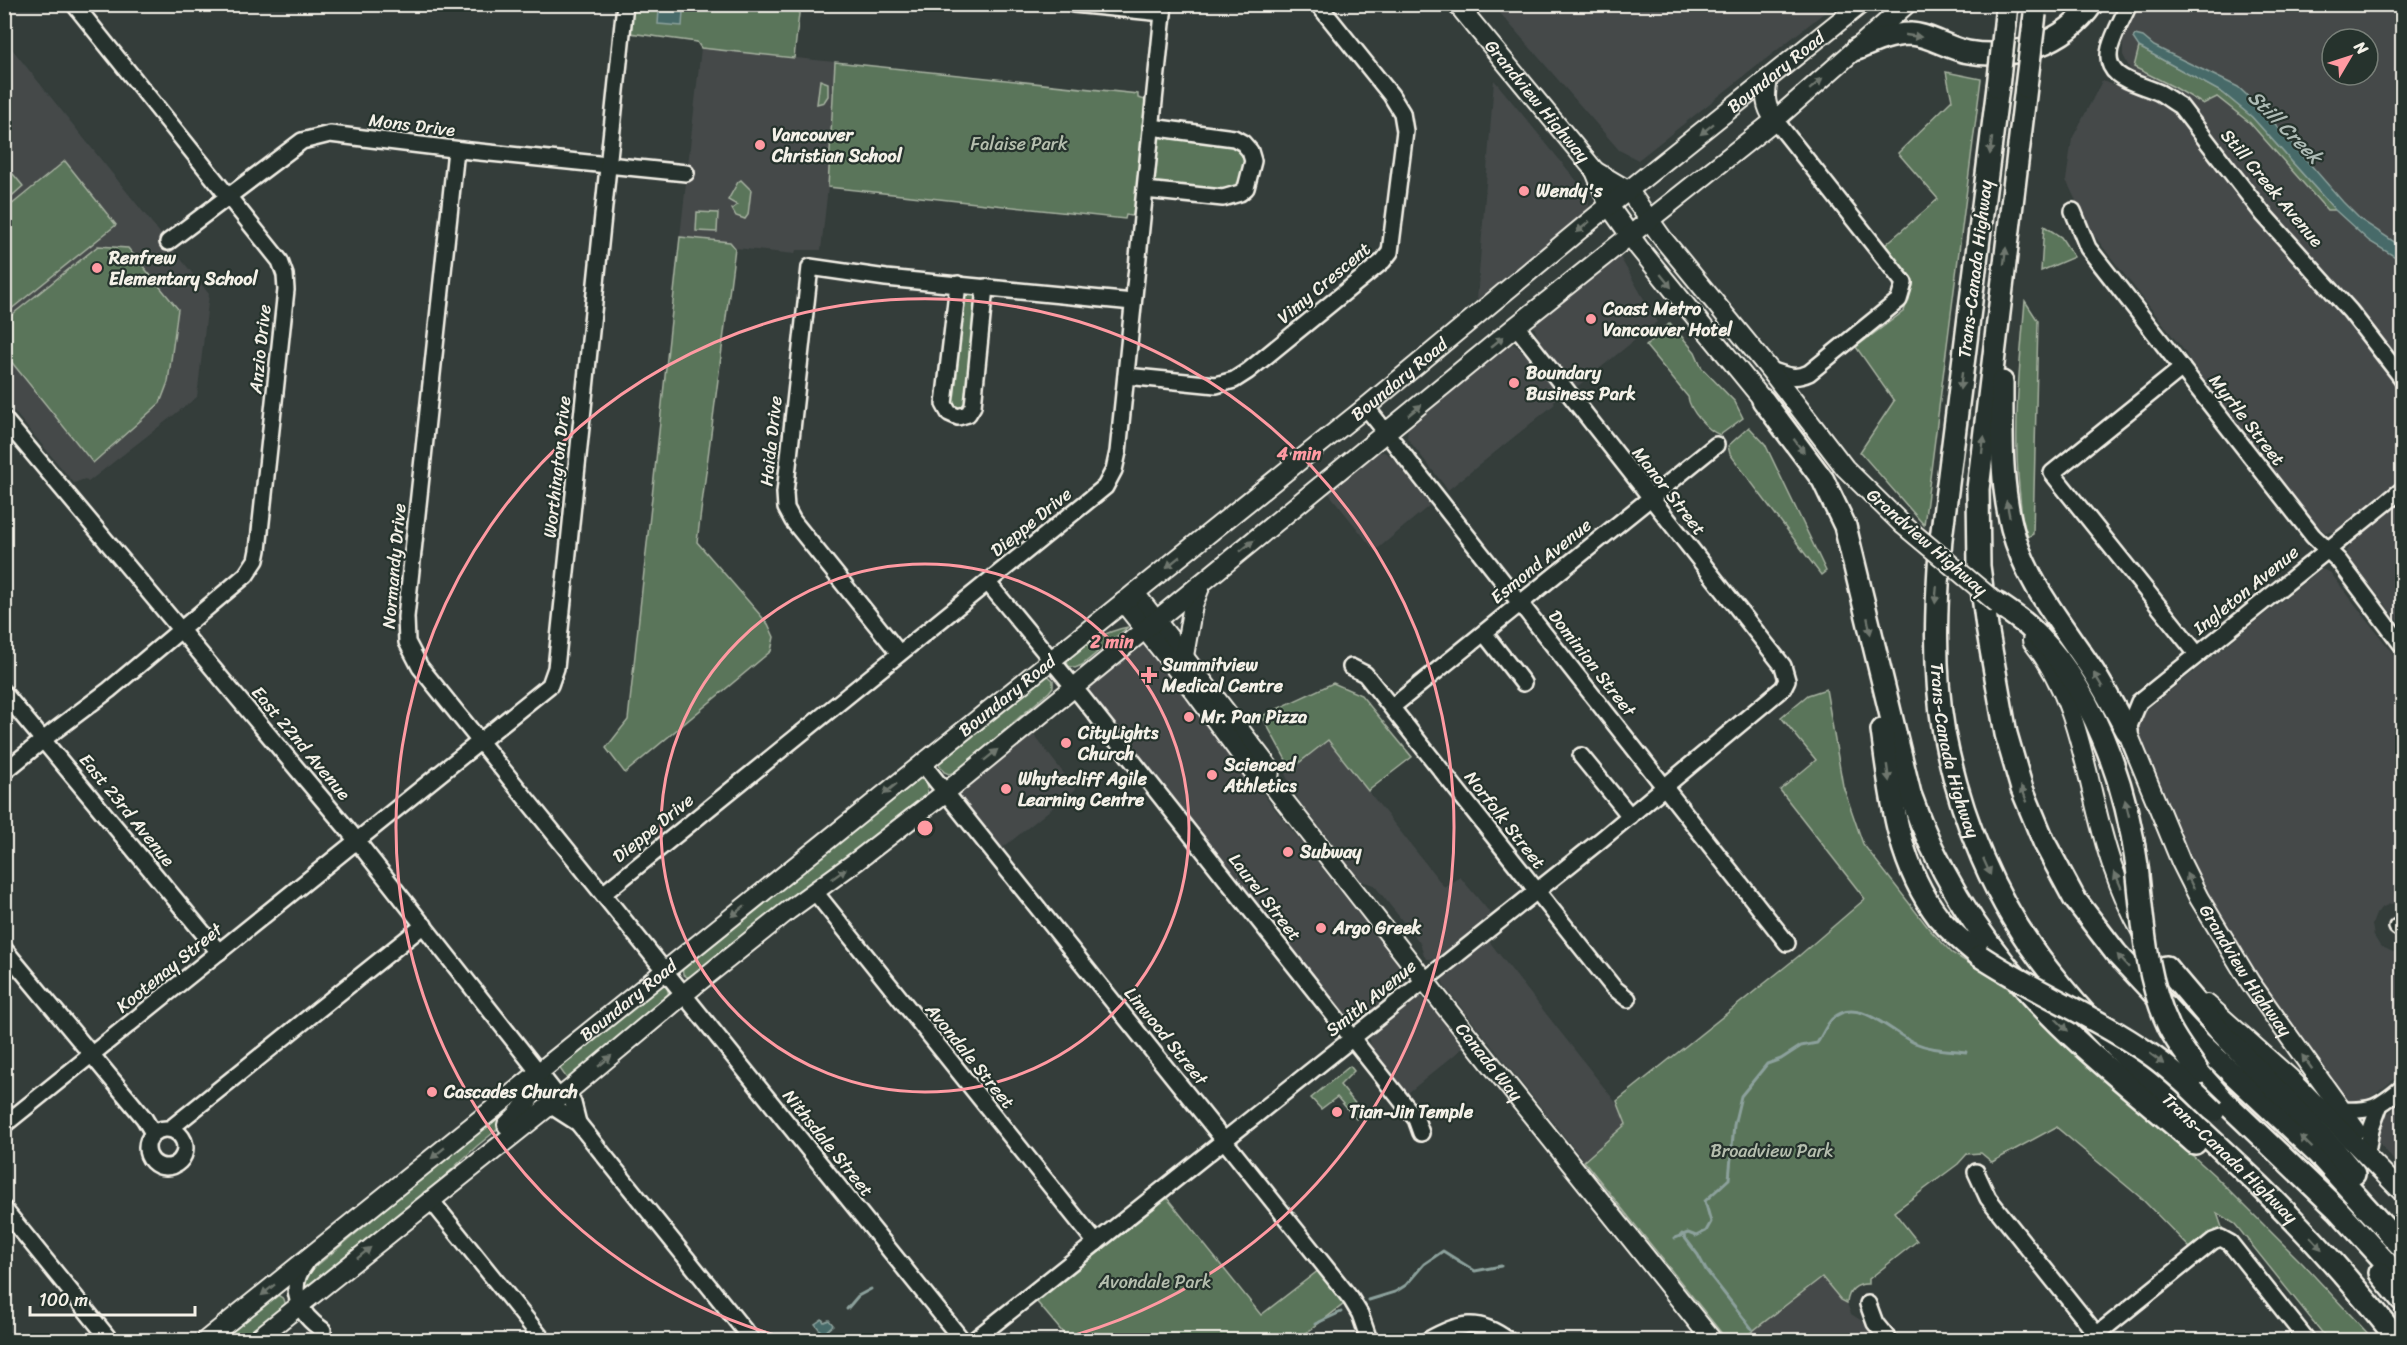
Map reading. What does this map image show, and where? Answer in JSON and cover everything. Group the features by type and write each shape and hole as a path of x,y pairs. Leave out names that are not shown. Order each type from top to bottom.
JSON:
{"highway":[{"path":"1857,48 1896,34 1914,34 1967,52 2012,53 2054,39 2072,26 2092,4"},
{"name":"Trans-Canada Highway","path":"2035,9 1978,489 1979,566 1987,627 2006,734 2022,789 2044,842 2074,898 2115,953 2200,1043 2317,1153 2403,1247"},
{"name":"Trans-Canada Highway","path":"2006,14 1942,528 1935,606 1937,678 1944,732 1955,778 1971,829 1993,880 2019,927 2048,969 2120,1051 2260,1187 2355,1286 2398,1341"},
{"path":"1998,314 2002,372 2002,452 2005,496 2012,529 2026,564 2041,592 2094,674 2127,731"},
{"path":"1763,400 1823,480 1845,526 1910,794 1919,819 1949,881 1996,952 2025,989 2076,1039 2203,1150 2260,1187"},
{"path":"1998,604 2064,668 2107,745 2126,803 2137,866 2145,944 2153,983 2170,1028 2199,1073 2224,1101 2337,1209 2403,1280"},
{"path":"1874,652 1894,814 1912,872 1940,918 1957,937 2005,973 2097,1022 2149,1053 2327,1218 2403,1300"},
{"path":"2166,967 2221,1032 2335,1150 2403,1236"}],"main road":[{"name":"Grandview Highway","path":"1457,4 1595,171 1609,206 1630,236 1763,400"},
{"name":"Boundary Road","path":"206,1341 1366,407 1609,206 1861,4"},
{"name":"Boundary Road","path":"256,1341 430,1199 559,1098 684,994 946,792 1516,326 1775,120 1907,4"},
{"path":"1768,79 1765,96 1768,111 1775,120"},
{"name":"Grandview Highway","path":"1595,171 1629,191 1845,468 1902,524 1998,604"},
{"path":"1184,656 1194,605 1202,583"},
{"name":"Canada Way","path":"1129,597 1258,778 1269,781 1712,1341"},
{"name":"Canada Way","path":"1150,625 1184,656 1270,769 1269,781"},
{"path":"2026,629 2064,695 2112,866 2139,928 2166,967 2290,1078 2403,1191"},
{"name":"Grandview Highway","path":"2127,731 2181,862 2199,898 2250,982 2368,1147 2403,1191"},
{"path":"459,1176 474,1152 523,1110 534,1092 540,1072"}],"street":[{"name":"Anzio Drive","path":"4,771 109,690 181,630 246,575 256,560 286,282 280,261 74,4"},
{"name":"Worthington Drive","path":"357,841 550,685 556,668 625,4"},
{"path":"1073,4 1163,9"},
{"name":"Vimy Crescent","path":"1126,376 1216,385 1233,380 1248,372 1383,261 1390,252 1405,131 1402,113 1391,95 1318,4"},
{"name":"Still Creek Avenue","path":"2129,4 2113,40 2109,56 2115,73 2126,80 2162,94 2180,106 2264,213 2350,311 2403,378"},
{"name":"Dieppe Drive","path":"603,894 1105,487 1114,470 1126,376 1163,9"},
{"path":"1770,370 1792,378 1809,373 1899,300 1904,283 1775,120"},
{"path":"1145,189 1223,198 1232,197 1246,188 1252,161 1250,151 1234,138 1151,126"},
{"name":"Mons Drive","path":"168,242 302,141 330,134 456,150 686,173"},
{"name":"Normandy Drive","path":"456,150 406,617 407,642 420,667 664,971"},
{"name":"Myrtle Street","path":"2073,211 2088,248 2313,536 2339,561 2403,645"},
{"name":"Haida Drive","path":"899,653 793,521 786,508 785,493 810,267 886,278 958,284"},
{"path":"985,287 973,406 968,414 958,417 949,413 945,404 958,284 1133,302"},
{"name":"Manor Street","path":"1516,326 1783,666 1787,680"},
{"path":"2182,368 2052,472 2197,654"},
{"name":"Dominion Street","path":"1366,407 1787,943"},
{"name":"East 22nd Avenue","path":"4,419 357,841 559,1098"},
{"name":"Esmond Avenue","path":"1392,707 1716,446"},
{"name":"Ingleton Avenue","path":"2127,731 2139,702 2403,490"},
{"name":"Laurel Street","path":"988,583 1416,1119 1421,1133"},
{"path":"1484,633 1523,683"},
{"name":"Norfolk Street","path":"1351,667 1365,674 1613,987 1628,999"},
{"name":"Smith Avenue","path":"974,1341 1630,816 1783,688 1787,680"},
{"name":"East 23rd Avenue","path":"4,693 219,952"},
{"path":"1581,756 1630,816"},
{"name":"Linwood Street","path":"922,763 1351,1299 1360,1314 1369,1341"},
{"name":"Kootenay Street","path":"4,1125 357,841"},
{"name":"Avondale Street","path":"815,892 1096,1243"},
{"path":"171,1128 424,925"},
{"path":"4,950 92,1054 144,1118 153,1133"},
{"name":"Nithsdale Street","path":"664,971 962,1341"},
{"path":"2341,1110 2357,1111 2379,1107 2403,1088"},
{"path":"559,1098 752,1341"},
{"path":"2368,1147 2371,1129 2379,1107"},
{"path":"164,1127 171,1128 177,1131 184,1141 184,1155 175,1166 161,1167 150,1158 149,1139 153,1133 164,1127"},
{"path":"1976,1172 1988,1198 2096,1339 2213,1240 2221,1238 2230,1244 2307,1341"},
{"path":"430,1199 543,1341"},
{"path":"4,1209 110,1341"},
{"path":"314,1254 297,1276 296,1295 299,1305 314,1325 327,1335"},
{"path":"318,1290 315,1311 327,1335"},
{"path":"1868,1304 1875,1323 1889,1341"},
{"path":"1428,1341 1454,1327 1467,1324 1481,1325 1497,1332 1508,1341"}],"shaded area":[{"path":"1493,5 1834,5 1638,160 1619,150"},
{"path":"2139,5 2402,5 2402,367 2327,274 2286,230 2181,98 2144,80 2130,69 2123,55 2123,38"},
{"name":"Renfrew Elementary School","path":"4,39 209,294 197,397 88,482 85,479 74,483 11,408 5,406"},
{"name":"Vancouver Christian School","path":"701,48 835,62 828,187 821,250 796,250 795,254 735,248 730,242 680,237"},
{"path":"1494,80 1581,186 1588,198 1589,206 1585,213 1477,300"},
{"path":"2102,81 2169,104 2402,387 2402,481 2338,532 2325,532 2312,522 2198,377 2185,352 2091,232 2066,180 2072,139"},
{"path":"1620,257 1657,322 1578,386 1568,380 1540,346 1534,326 1611,261"},
{"path":"1512,344 1541,368 1559,393 1554,401 1555,404 1448,490 1407,438 1408,426"},
{"path":"1384,452 1392,457 1430,505 1375,551 1327,491 1375,453"},
{"path":"2402,496 2402,626 2349,558 2347,551 2358,533"},
{"path":"2321,569 2330,572 2402,665 2402,903 2390,904 2381,908 2372,925 2374,936 2380,946 2393,952 2402,952 2402,1073 2360,1103 2347,1105 2214,915 2135,737 2136,720 2145,711"},
{"path":"1139,645 1147,646 1190,697 1267,799 1405,972 1407,980 1404,985 1362,1018 1348,1018 1091,696 1088,687"},
{"path":"1030,730 1076,789 1000,850 961,799 959,790"},
{"path":"1328,740 1445,888 1460,877 1491,914 1435,959 1427,959 1424,956 1420,943 1374,885 1361,881 1300,802 1285,774"},
{"path":"1488,940 1632,1123 1584,1161 1444,986 1442,980 1445,975"},
{"path":"1421,997 1428,1002 1464,1047 1408,1093 1371,1046 1369,1036 1414,1000"},
{"path":"2402,1102 2402,1172 2375,1136 2380,1120"},
{"path":"1823,1277 1841,1300 1847,1303 1851,1314 1862,1321 1877,1340 1741,1340"}],"green space":[{"path":"633,5 800,5 794,58 701,48 697,42 630,33"},
{"path":"2139,47 2223,93 2252,117 2335,210 2327,210 2250,123 2217,97 2203,104 2134,67"},
{"name":"Falaise Park","path":"835,62 1138,94 1138,98 1147,103 1145,129 1233,140 1247,159 1245,180 1226,194 1139,185 1135,213 1132,216 1126,215 1125,219 828,187"},
{"path":"1946,72 1981,79 1924,525 1860,452 1894,401 1856,347 1904,311 1913,285 1885,245 1938,199 1898,153 1952,100"},
{"path":"820,80 828,83 828,96 824,102 817,104"},
{"path":"65,161 116,225 5,314 5,210"},
{"path":"13,174 23,186 5,202 5,181"},
{"path":"741,180 751,190 748,215 745,219 736,216 732,209 737,205 728,200"},
{"path":"697,212 718,213 717,232 696,231"},
{"path":"2044,226 2061,237 2074,257 2041,271"},
{"path":"680,237 730,242 735,248 697,542 768,624 774,637 771,651 625,773 606,748 628,720"},
{"path":"98,246 128,248 178,309 168,382 160,403 93,463 5,354 4,321"},
{"path":"970,293 977,297 967,402 963,407 957,408 951,397 963,295"},
{"path":"2025,301 2038,321 2033,534 2028,537 2021,507 2017,464 2018,394"},
{"path":"1670,323 1695,352 1702,368 1735,402 1743,418 1720,435 1700,419 1688,397 1646,346"},
{"path":"1749,427 1765,444 1826,571 1821,575 1730,454 1728,446"},
{"path":"1128,627 1082,665 1075,668 1068,666 1067,660 1077,649 1113,631"},
{"path":"1046,674 1053,680 1053,687 1049,692 957,771 949,774 944,772 938,763"},
{"path":"1333,683 1361,695 1412,757 1368,791 1328,740 1291,769 1262,716"},
{"name":"Broadview Park","path":"1826,689 1843,786 1863,844 1930,930 1952,953 2004,985 2214,1175 2303,1264 2374,1340 2328,1340 2235,1224 2217,1213 2223,1230 2214,1231 2191,1249 2141,1198 2056,1127 1992,1162 1981,1153 1967,1154 1958,1164 1894,1212 1917,1241 1869,1279 1869,1284 1860,1285 1854,1289 1847,1303 1841,1300 1822,1277 1741,1340 1727,1340 1584,1161 1626,1124 1617,1101 1800,955 1865,899 1780,790 1816,760 1781,717 1808,695"},
{"path":"916,777 923,780 928,787 926,797 692,977 683,974 682,967"},
{"path":"661,984 667,987 669,996 568,1080 558,1066"},
{"path":"1350,1066 1354,1071 1340,1085 1363,1113 1356,1119 1337,1097 1321,1109 1311,1098"},
{"path":"526,1091 504,1124 435,1185 303,1289 305,1280 314,1268 371,1221 394,1198"},
{"name":"Avondale Park","path":"1167,1198 1261,1315 1319,1270 1344,1304 1297,1340 1069,1340 1037,1302"},
{"path":"276,1294 284,1299 286,1306 246,1340 216,1340"}],"water":[{"path":"659,10 683,12 682,26 658,24"},
{"path":"2135,35 2143,37 2154,46 2238,87 2263,110 2361,220 2402,247 2402,261 2369,241 2335,210 2252,117 2223,93 2139,47 2133,38"},
{"path":"822,1319 824,1322 829,1320 833,1325 823,1334 815,1324"}],"waterway":[{"path":"1675,1238 1688,1233 1696,1236 1706,1231 1711,1222 1705,1201 1729,1179 1734,1125 1741,1096 1767,1064 1781,1059 1801,1046 1817,1043 1830,1021 1842,1012 1864,1013 1921,1045 1966,1052"},
{"path":"1682,1234 1706,1270 1752,1329"},
{"path":"1369,1300 1395,1292 1406,1285 1424,1264 1443,1251 1475,1271 1501,1266"},
{"path":"847,1309 858,1296 871,1289"},
{"path":"1315,1324 1341,1312"}],"place":[{"name":"Vancouver Christian School","path":"760,145"},
{"name":"Wendy's","path":"1524,191"},
{"name":"Renfrew Elementary School","path":"97,268"},
{"name":"Coast Metro Vancouver Hotel","path":"1591,319"},
{"name":"Boundary Business Park","path":"1514,383"},
{"name":"Summitview Medical Centre","path":"1149,675"},
{"name":"Mr. Pan Pizza","path":"1189,717"},
{"name":"CityLights Church","path":"1066,743"},
{"name":"Scienced Athletics","path":"1212,775"},
{"name":"Whytecliff Agile Learning Centre","path":"1006,789"},
{"name":"Subway","path":"1288,852"},
{"name":"Argo Greek","path":"1321,928"},
{"name":"Cascades Church","path":"432,1092"},
{"name":"Tian-Jin Temple","path":"1337,1112"}],"water label":[{"name":"Still Creek","path":"2285,127"}]}
